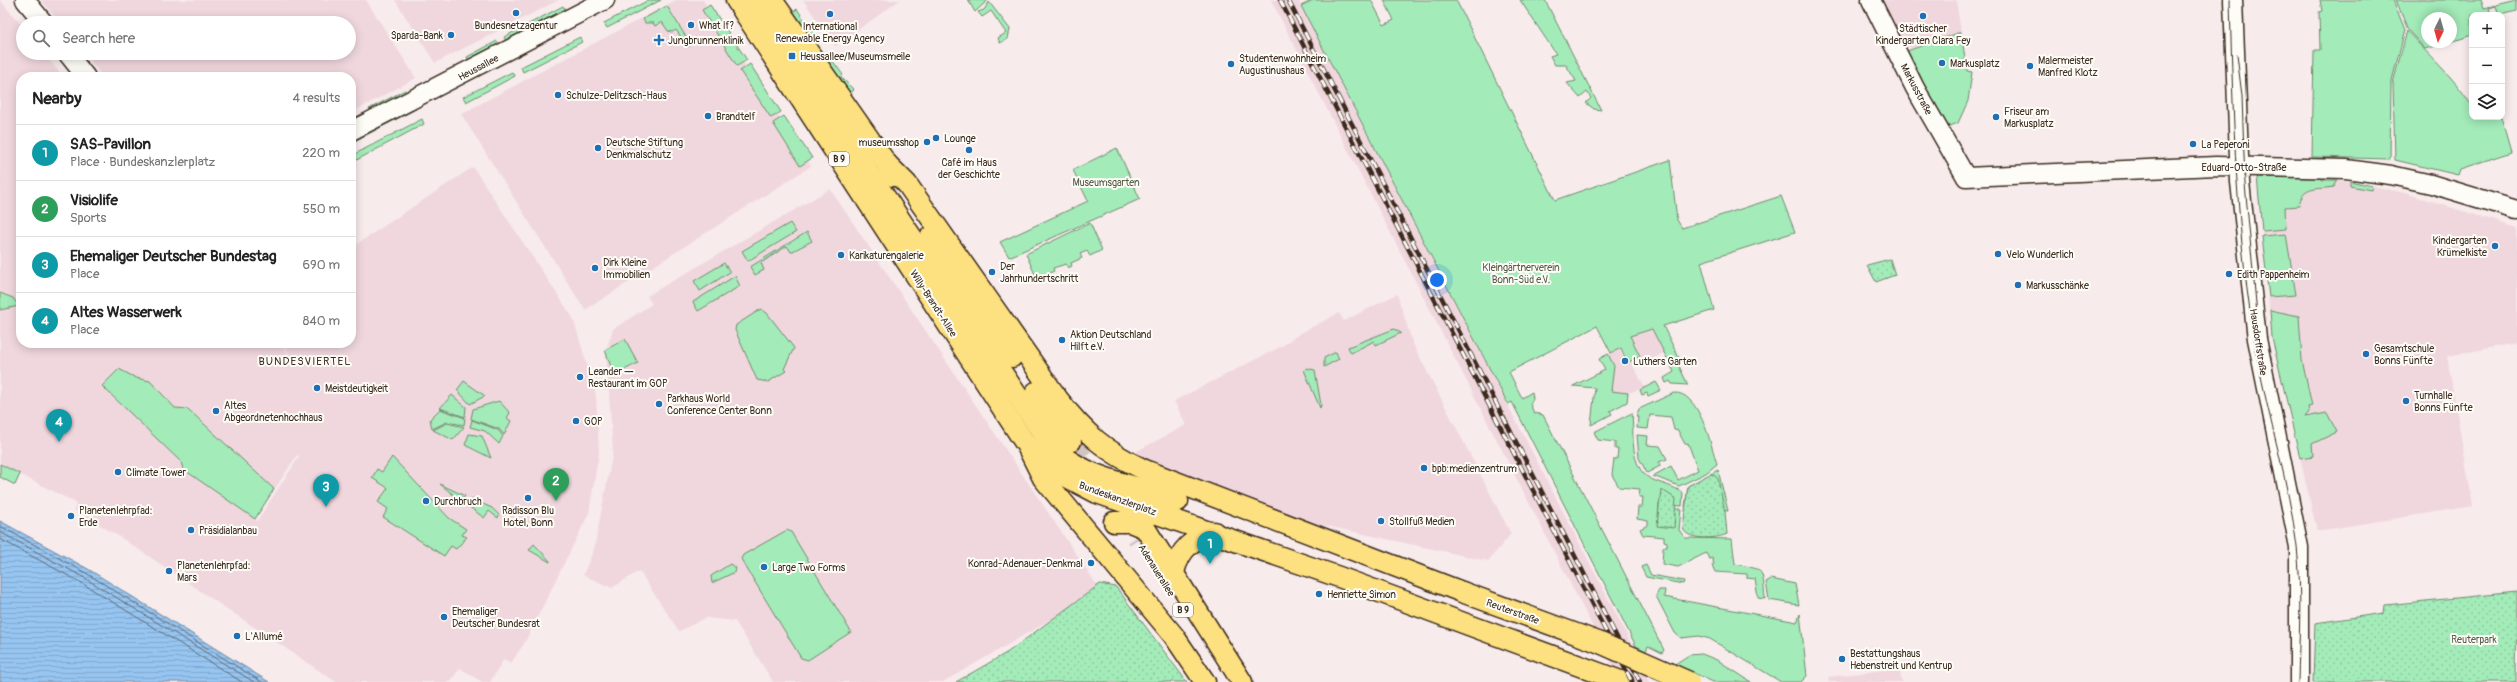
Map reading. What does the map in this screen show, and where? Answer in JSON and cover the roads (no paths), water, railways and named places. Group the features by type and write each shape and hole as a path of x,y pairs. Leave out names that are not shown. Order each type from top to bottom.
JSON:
{"main road":[{"name":"Willy-Brandt-Allee","path":"736,0 851,155 1027,446"},
{"path":"754,0 851,155 1051,446 1069,461 1094,475 1178,501"},
{"path":"772,0 887,164 907,184 1058,398 1093,439 1132,464 1222,500"},
{"path":"851,155 866,154 930,248 945,262"},
{"path":"887,164 901,195 935,241 945,262 1071,441"},
{"name":"Bundeskanzlerplatz","path":"1027,446 1072,481 1097,493 1214,532 1320,570 1623,682"},
{"name":"B 9","path":"1027,446 1044,478 1174,636 1205,682"},
{"path":"1111,561 1110,536 1114,522 1122,512 1136,506 1178,501 1222,500"},
{"name":"Reuterstraße","path":"1222,500 1462,592 1598,642 1689,682"},
{"path":"1114,522 1130,522 1145,528 1242,682"},
{"path":"1174,572 1185,548 1198,539 1214,532"},
{"name":"Adenauerallee","path":"1138,539 1227,682"}],"street":[{"path":"25,0 38,16"},
{"name":"Heussallee","path":"356,128 605,0"},
{"name":"Markusstraße","path":"1871,0 1915,88 1966,177"},
{"name":"Hausdorffstraße","path":"2233,0 2240,166 2257,339 2299,547 2300,682"},
{"path":"73,60 82,72"},
{"name":"Eduard-Otto-Straße","path":"1966,177 2240,166 2346,169 2379,173 2431,184 2517,210"}],"water":[{"path":"0,521 88,569 269,682 0,682"}],"tunnel":[{"path":"1071,441 1096,478"},
{"path":"1120,512 1138,539"}],"tram line":[{"path":"2230,0 2234,133 2244,267 2257,355 2289,499 2299,564 2300,598 2298,682"},
{"path":"2237,55 2242,96 2245,184 2257,314"}],"railway":[{"path":"1280,0 1632,682"},
{"path":"1288,0 1640,682"}],"place":[{"name":"Bundesnetzagentur","path":"516,13"},
{"name":"International Renewable Energy Agency","path":"830,14"},
{"name":"Städtischer Kindergarten Clara Fey","path":"1923,16"},
{"name":"What If?","path":"691,25"},
{"name":"Sparda-Bank","path":"451,35"},
{"name":"Jungbrunnenklinik","path":"659,40"},
{"name":"Heussallee/Museumsmeile","path":"792,56"},
{"name":"Markusplatz","path":"1942,63"},
{"name":"Studentenwohnheim Augustinushaus","path":"1231,64"},
{"name":"Malermeister Manfred Klotz","path":"2030,66"},
{"name":"Schulze-Delitzsch-Haus","path":"558,95"},
{"name":"Brandtelf","path":"708,116"},
{"name":"Friseur am Markusplatz","path":"1996,117"},
{"name":"Lounge","path":"936,138"},
{"name":"museumsshop","path":"927,142"},
{"name":"La Peperoni","path":"2193,144"},
{"name":"Deutsche Stiftung Denkmalschutz","path":"598,148"},
{"name":"Café im Haus der Geschichte","path":"969,150"},
{"name":"Kindergarten Krümelkiste","path":"2495,246"},
{"name":"Velo Wunderlich","path":"1998,254"},
{"name":"Karikaturengalerie","path":"841,255"},
{"name":"Dirk Kleine Immobilien","path":"595,268"},
{"name":"Der Jahrhundertschritt","path":"992,272"},
{"name":"Edith Pappenheim","path":"2229,274"},
{"name":"Markusschänke","path":"2018,285"},
{"name":"Aktion Deutschland Hilft e.V.","path":"1062,340"},
{"name":"Gesamtschule Bonns Fünfte","path":"2366,354"},
{"name":"Luthers Garten","path":"1625,361"},
{"name":"Leander — Restaurant im GOP","path":"580,377"},
{"name":"Meistdeutigkeit","path":"317,388"},
{"name":"Turnhalle Bonns Fünfte","path":"2406,401"},
{"name":"Parkhaus World Conference Center Bonn","path":"659,404"},
{"name":"Altes Abgeordnetenhochhaus","path":"216,411"},
{"name":"GOP","path":"576,421"},
{"name":"Altes Wasserwerk","path":"59,442"},
{"name":"bpb:medienzentrum","path":"1424,468"},
{"name":"Climate Tower","path":"118,472"},
{"name":"Radisson Blu Hotel, Bonn","path":"528,498"},
{"name":"Durchbruch","path":"426,501"},
{"name":"Visiolife","path":"556,501"},
{"name":"Ehemaliger Deutscher Bundestag","path":"326,507"},
{"name":"Planetenlehrpfad: Erde","path":"71,516"},
{"name":"Stollfuß Medien","path":"1381,521"},
{"name":"Präsidialanbau","path":"191,530"},
{"name":"Konrad-Adenauer-Denkmal","path":"1091,563"},
{"name":"SAS-Pavillon","path":"1210,564"},
{"name":"Large Two Forms","path":"764,567"},
{"name":"Planetenlehrpfad: Mars","path":"169,571"},
{"name":"Henriette Simon","path":"1319,594"},
{"name":"Ehemaliger Deutscher Bundesrat","path":"444,617"},
{"name":"L'Allumé","path":"237,636"},
{"name":"Bestattungshaus Hebenstreit und Kentrup","path":"1842,659"}],"district":[{"name":"BUNDESVIERTEL","path":"305,361"}],"park label":[{"name":"Museumsgarten","path":"1106,182"},
{"name":"Kleingärtnerverein Bonn-Süd e.V.","path":"1521,272"},
{"name":"Reuterpark","path":"2474,639"}]}
